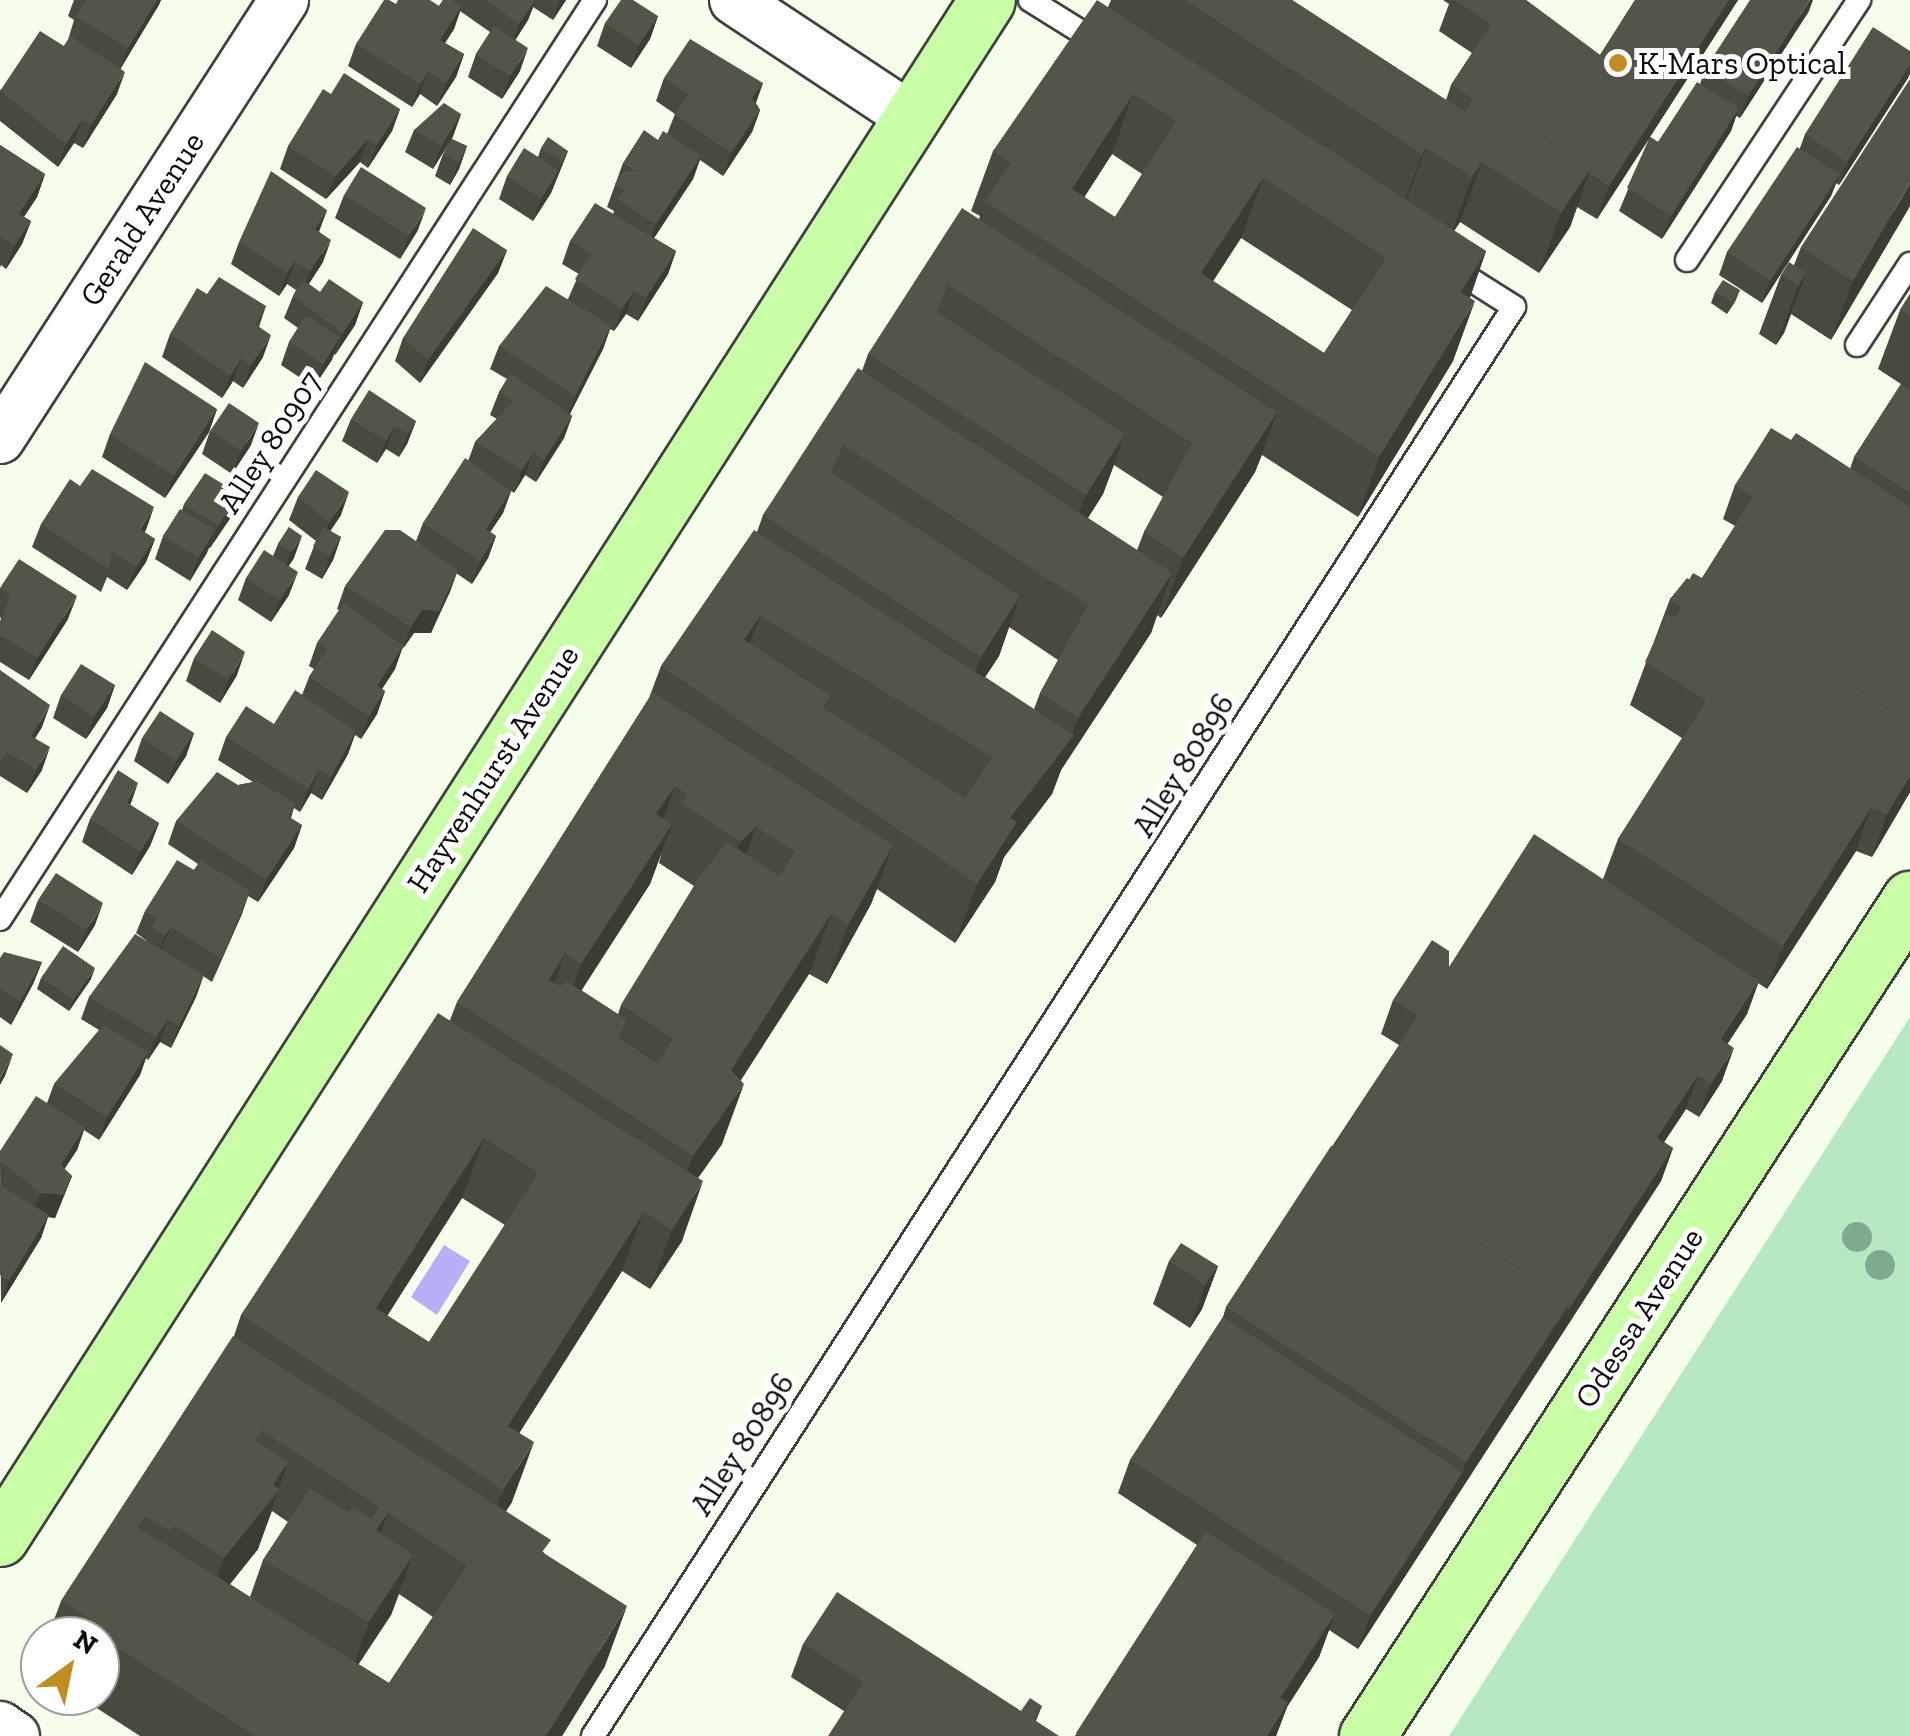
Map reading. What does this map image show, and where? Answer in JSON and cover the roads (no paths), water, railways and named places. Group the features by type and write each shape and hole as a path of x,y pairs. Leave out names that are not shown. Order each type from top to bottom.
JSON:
{"main road":[{"name":"Hayvenhurst Avenue","path":"0,1538 987,0"},
{"name":"Odessa Avenue","path":"1367,1736 1910,899"}],"street":[{"name":"Gerald Avenue","path":"0,439 284,0"},
{"path":"734,0 911,117"},
{"path":"0,1726 15,1736"}],"lane":[{"name":"Alley 80907","path":"0,919 595,0"},
{"path":"1030,0 1130,63"},
{"path":"1687,260 1860,0"},
{"name":"Alley 80896","path":"593,1736 1514,307 1430,254"},
{"path":"1857,345 1910,264"}],"place":[{"name":"K-Mars Optical","path":"1618,63"}]}
